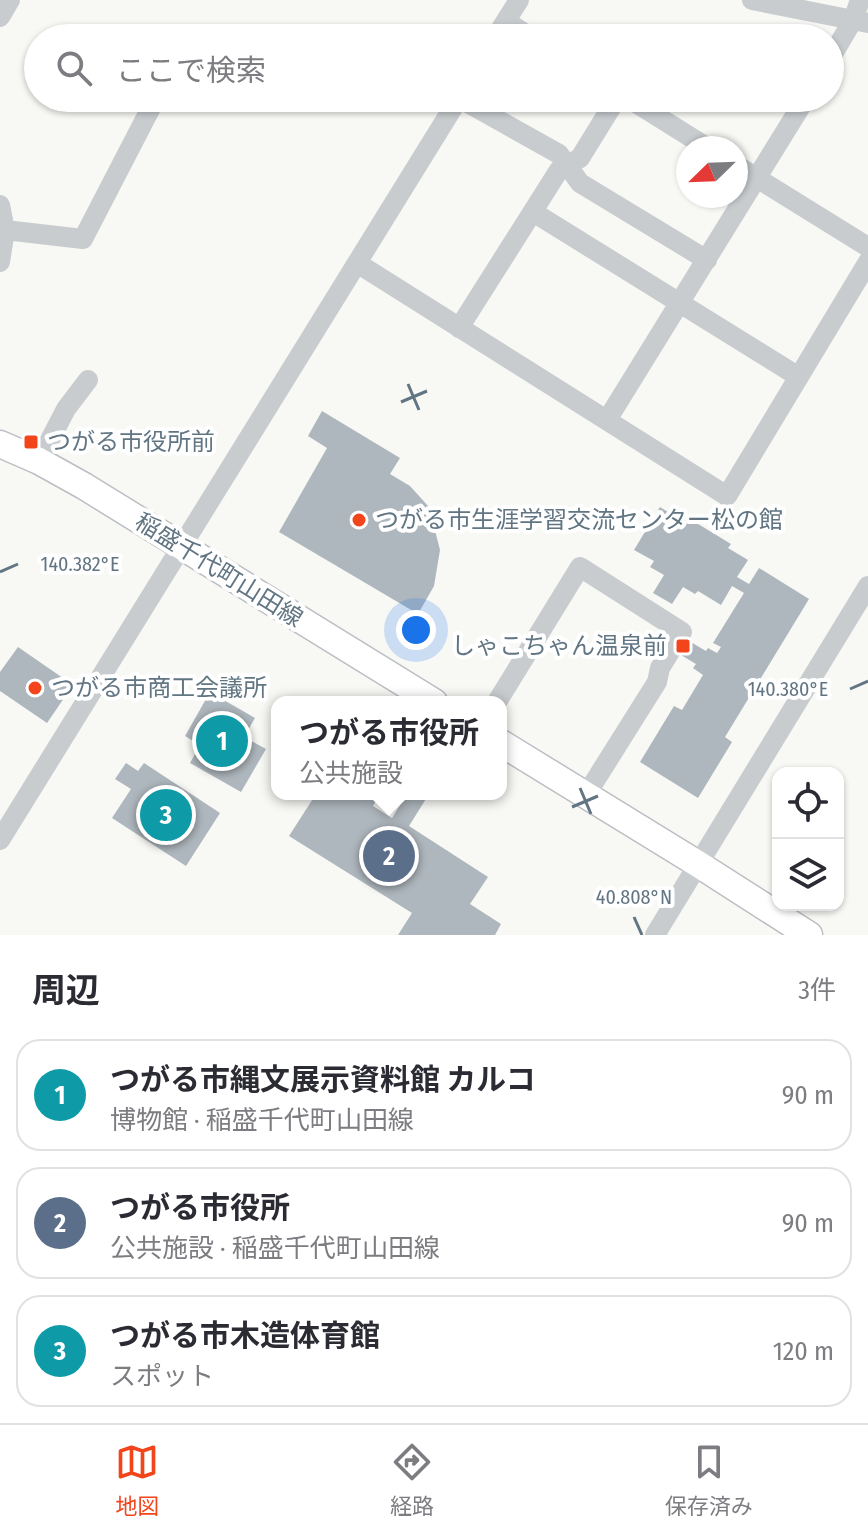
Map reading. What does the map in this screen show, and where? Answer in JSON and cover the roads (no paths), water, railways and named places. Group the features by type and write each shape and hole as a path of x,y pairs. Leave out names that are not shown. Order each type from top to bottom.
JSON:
{"main road":[{"name":"稲盛千代町山田線","path":"0,444 84,486 424,696"},
{"path":"507,747 809,935"}],"street":[{"path":"0,17 10,0"},
{"path":"504,24 519,0"},
{"path":"752,0 861,22"},
{"path":"844,42 861,22 860,0"},
{"path":"5,230 83,239 149,112"},
{"path":"0,840 450,112"},
{"path":"484,112 559,154 580,183 707,260"},
{"path":"459,328 559,170 580,158 608,112"},
{"path":"650,112 689,136"},
{"path":"607,420 798,112"},
{"path":"748,173 868,247"},
{"path":"0,205 5,230 0,262"},
{"path":"533,212 799,377"},
{"path":"357,263 727,496 868,262"},
{"path":"39,461 66,409 88,380"},
{"path":"501,696 580,567 682,632 660,668 657,682 586,795"},
{"path":"655,935 868,586"}],"place":[{"name":"つがる市役所前","path":"31,442"},
{"name":"つがる市生涯学習交流センター松の館","path":"359,520"},
{"name":"しゃこちゃん温泉前","path":"683,646"},
{"name":"つがる市商工会議所","path":"35,688"},
{"name":"つがる市縄文展示資料館 カルコ","path":"222,741"},
{"name":"つがる市木造体育館","path":"166,815"},
{"name":"つがる市役所","path":"389,856"}]}
